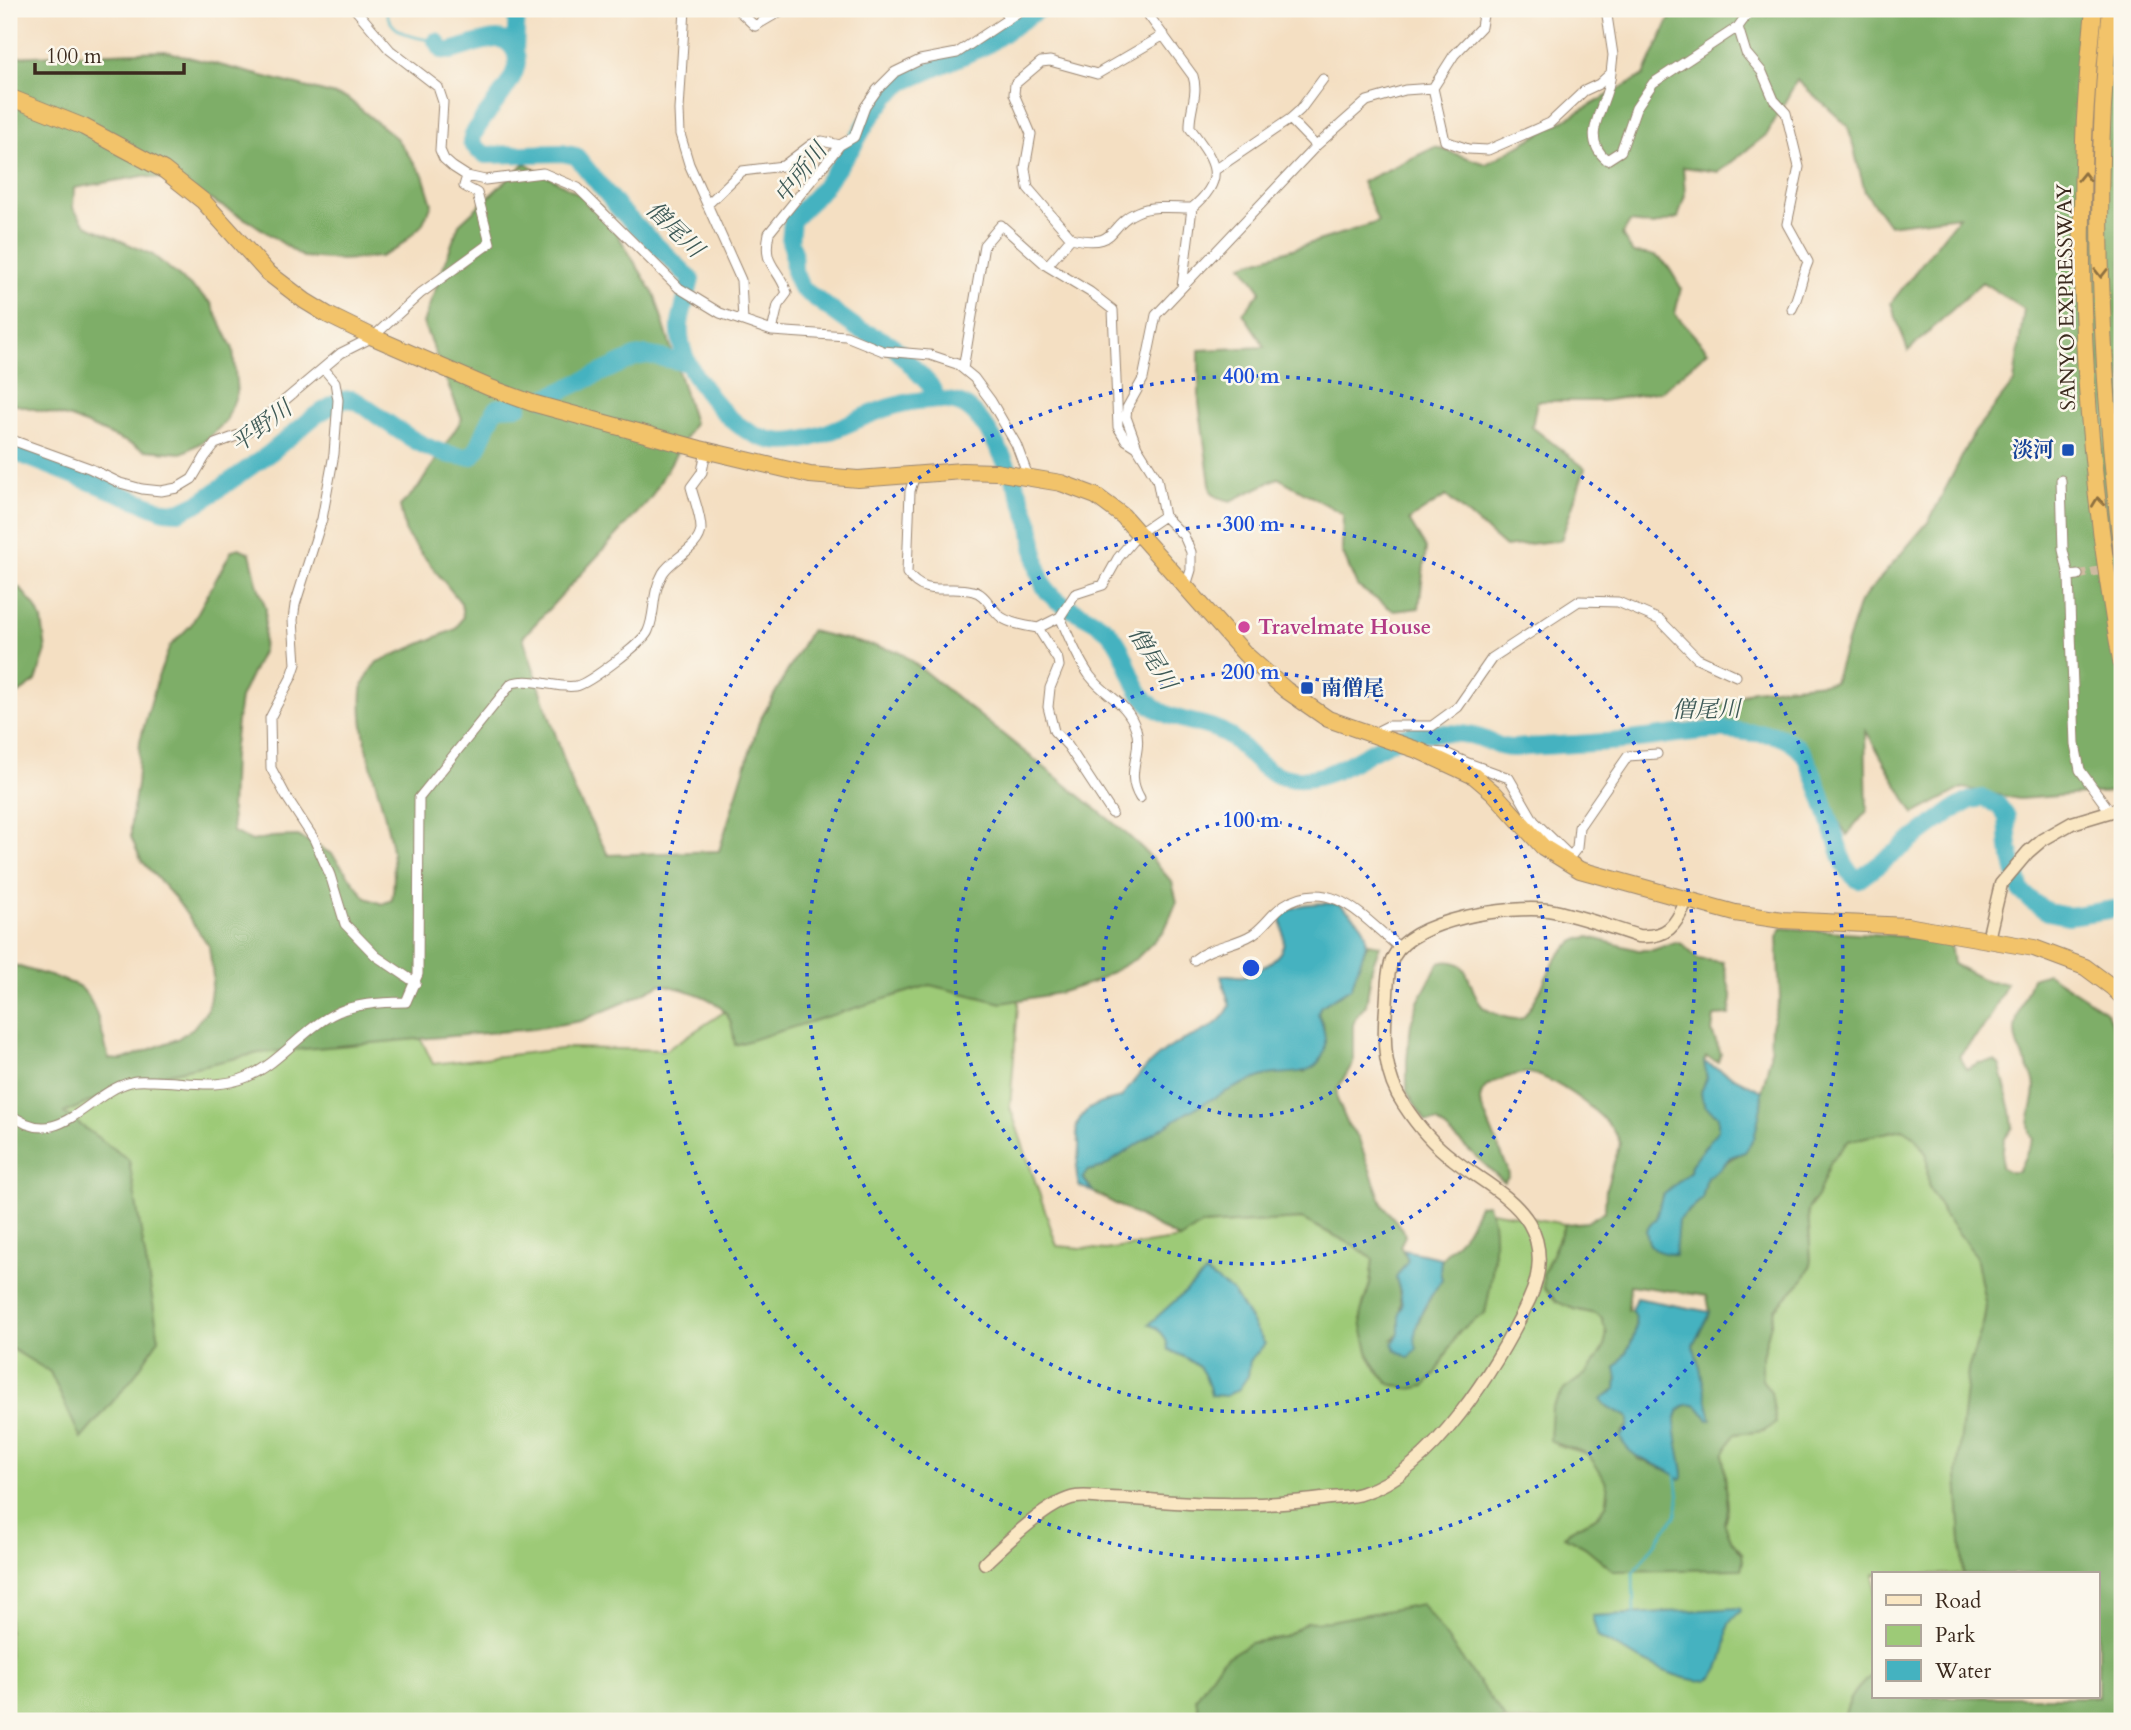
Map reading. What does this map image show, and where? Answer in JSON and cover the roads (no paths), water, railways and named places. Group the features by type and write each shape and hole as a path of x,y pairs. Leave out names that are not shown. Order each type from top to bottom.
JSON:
{"highway":[{"name":"SANYO EXPRESSWAY","path":"2094,9 2084,164 2082,285 2094,471 2122,666"},
{"name":"SANYO EXPRESSWAY","path":"2111,9 2101,162 2101,285 2105,380 2122,552"},
{"path":"9,97 84,128 164,170 203,201 250,255 285,286 328,315 488,387 544,407 810,475 858,479 962,471 996,472 1061,483 1096,496 1123,516 1245,654 1286,690 1328,719 1420,751 1474,776 1494,793 1543,847 1597,876 1735,913 1770,918 1897,925 1988,939 2058,955 2085,967 2122,997"}],"street":[{"path":"355,9 390,50 438,88 443,102 440,150 444,159 467,176 485,180 543,173 578,188 679,288 720,313 772,331 846,336 883,351 930,355 957,364 974,378 991,401 1016,444 1021,475"},
{"path":"685,9 680,134 689,164 741,280 743,321"},
{"path":"737,9 755,26 784,9"},
{"path":"1003,9 1008,19"},
{"path":"772,331 778,305 787,293 783,282 769,264 766,248 769,233 840,145 854,137 865,107 877,90 895,72 920,60 957,53 1023,9"},
{"path":"1144,9 1164,35 1196,85 1190,128 1205,149 1215,170 1213,185 1206,196 1192,208 1149,209 1137,212 1122,221 1108,238 1080,241 1071,238 1028,188 1025,168 1031,134 1014,94 1015,84 1041,62 1050,61 1097,74 1164,35"},
{"path":"1484,9 1481,27 1454,55 1433,88 1445,141 1468,149 1488,150 1550,123 1584,91 1599,84 1611,73"},
{"path":"1606,9 1613,55 1611,73 1603,106 1595,122 1593,139 1597,152 1607,160 1621,151 1636,108 1653,83 1738,27 1751,9"},
{"path":"1738,27 1746,53 1762,72 1774,100 1786,113 1799,167 1787,224 1808,262 1801,278 1800,294 1792,309"},
{"path":"1215,170 1290,119 1300,110 1322,79"},
{"path":"1185,586 1191,570 1191,552 1184,536 1164,516 1157,479 1137,447 1126,417 1127,408 1143,379 1156,315 1316,146 1367,101 1405,90 1433,88"},
{"path":"1290,119 1316,146"},
{"path":"707,205 742,171 783,166 812,144 822,141 840,145"},
{"path":"9,439 89,468 120,484 161,491 177,488 192,479 215,444 247,432 341,354 373,337 421,293 490,243 477,193 464,186 467,176"},
{"path":"1182,287 1192,208"},
{"path":"963,369 984,245 1001,225 1047,265 1113,310 1118,427 1126,440 1137,447"},
{"path":"1047,265 1071,238"},
{"path":"324,369 335,382 338,400 334,454 322,519 295,605 293,620 296,663 270,718 271,768 314,839 330,875 345,924 376,956 416,983"},
{"path":"9,1113 17,1120 35,1127 54,1126 78,1114 113,1090 132,1082 225,1084 248,1077 269,1065 330,1016 350,1008 406,1002 418,974 419,798 512,683 524,680 575,686 586,682 640,641 648,631 653,599 664,571 697,541 701,529 691,487 702,472 706,450"},
{"path":"915,475 910,491 906,563 907,573 912,580 928,589 981,593 1003,619 1038,628 1060,617 1075,594 1103,585 1118,558 1139,533 1164,516"},
{"path":"1988,939 2001,884 2042,839 2072,822 2116,809 2080,770 2075,744 2074,575 2063,550 2060,480"},
{"path":"1375,735 1388,726 1433,726 1458,707 1492,658 1579,601 1618,602 1660,620 1697,658 1736,676"},
{"path":"1060,617 1089,675 1121,702 1135,725 1139,740 1132,779 1133,787 1140,798"},
{"path":"1038,628 1059,666 1050,688 1048,708 1054,732 1068,746 1111,813"},
{"path":"1568,859 1577,848 1579,827 1628,756 1657,754"},
{"path":"1194,960 1210,949 1255,933 1276,911 1301,897 1331,897 1346,903 1363,914 1400,948"},
{"path":"985,1563 1021,1530 1075,1497 1223,1504 1301,1502 1360,1494 1379,1487 1402,1472 1437,1440 1482,1382 1531,1296 1539,1264 1539,1245 1530,1224 1521,1212 1436,1144 1403,1103 1396,1090 1389,1072 1384,1038 1390,966 1395,954 1420,931 1449,920 1532,909 1551,911 1638,936 1661,934 1679,919 1686,901"}],"water":[{"path":"1337,903 1361,923 1366,940 1352,987 1320,1007 1318,1014 1323,1026 1325,1047 1317,1064 1304,1071 1261,1077 1219,1095 1179,1117 1103,1167 1087,1171 1083,1178 1093,1192 1079,1186 1079,1143 1076,1130 1083,1114 1100,1104 1121,1098 1158,1056 1219,1021 1230,1006 1221,976 1248,975 1277,956 1284,943 1281,918 1286,913 1306,904"},
{"path":"1704,1062 1762,1091 1761,1107 1754,1139 1745,1152 1730,1157 1720,1169 1707,1177 1702,1199 1678,1220 1675,1255 1651,1247 1646,1230 1656,1218 1662,1196 1690,1172 1691,1165 1718,1130 1718,1116 1705,1106 1702,1099 1701,1092 1707,1078"},
{"path":"1404,1250 1441,1258 1442,1279 1418,1322 1415,1340 1417,1349 1409,1358 1396,1350 1393,1343 1399,1334 1399,1313 1402,1306 1396,1278 1408,1260"},
{"path":"1206,1273 1233,1292 1265,1344 1250,1361 1248,1376 1239,1389 1226,1396 1211,1395 1205,1376 1197,1365 1168,1349 1162,1333 1149,1324"},
{"path":"1636,1298 1710,1312 1693,1345 1711,1420 1691,1404 1680,1409 1676,1416 1676,1436 1683,1477 1680,1479 1639,1457 1625,1446 1620,1437 1629,1425 1629,1418 1601,1400 1616,1389 1615,1368 1635,1332 1636,1324 1631,1310"},
{"path":"1740,1608 1741,1611 1728,1626 1726,1646 1718,1669 1712,1677 1702,1680 1689,1679 1655,1667 1598,1637 1592,1616"}],"waterway":[{"path":"386,9 392,24 404,33 436,41"},
{"name":"僧尾川","path":"515,51 517,9"},
{"name":"中所川","path":"938,400 930,385 891,344 858,329 801,288 794,271 790,242 792,221 822,189 888,95 904,82 985,46 1039,9"},
{"name":"僧尾川","path":"436,41 442,50 450,51 492,39 506,41 512,47 517,58 510,82 482,120 471,142 486,155 562,153 576,156 620,210 691,279 681,318 683,351 704,389 740,426 767,439 793,442 818,436 900,404 931,400 963,405 984,425 1012,475 1030,522 1040,577 1048,592 1061,603 1108,631 1115,639 1147,701 1165,714 1208,726 1228,735 1271,772 1289,778 1306,779 1323,775 1405,736 1420,733 1470,735 1509,748 1620,741 1716,730 1771,734 1791,742 1804,756 1820,792 1844,862 1849,872 1858,880 1951,811 1971,800 1983,798 1998,805 2007,817 2009,848 2021,891 2033,902 2048,912 2068,916 2122,908"},
{"name":"平野川","path":"546,398 635,357 647,355 688,363"},
{"name":"平野川","path":"9,450 164,511 179,512 202,501 270,453 316,415 342,400 352,399 427,447 457,456 472,456 494,411 499,407 519,406"},
{"path":"1634,1615 1633,1573 1676,1515 1679,1497 1676,1475"}],"tunnel":[{"path":"2078,575 2122,566"}],"place":[{"name":"淡河","path":"2068,450"},
{"name":"Travelmate House","path":"1244,627"},
{"name":"南僧尾","path":"1307,688"}]}
